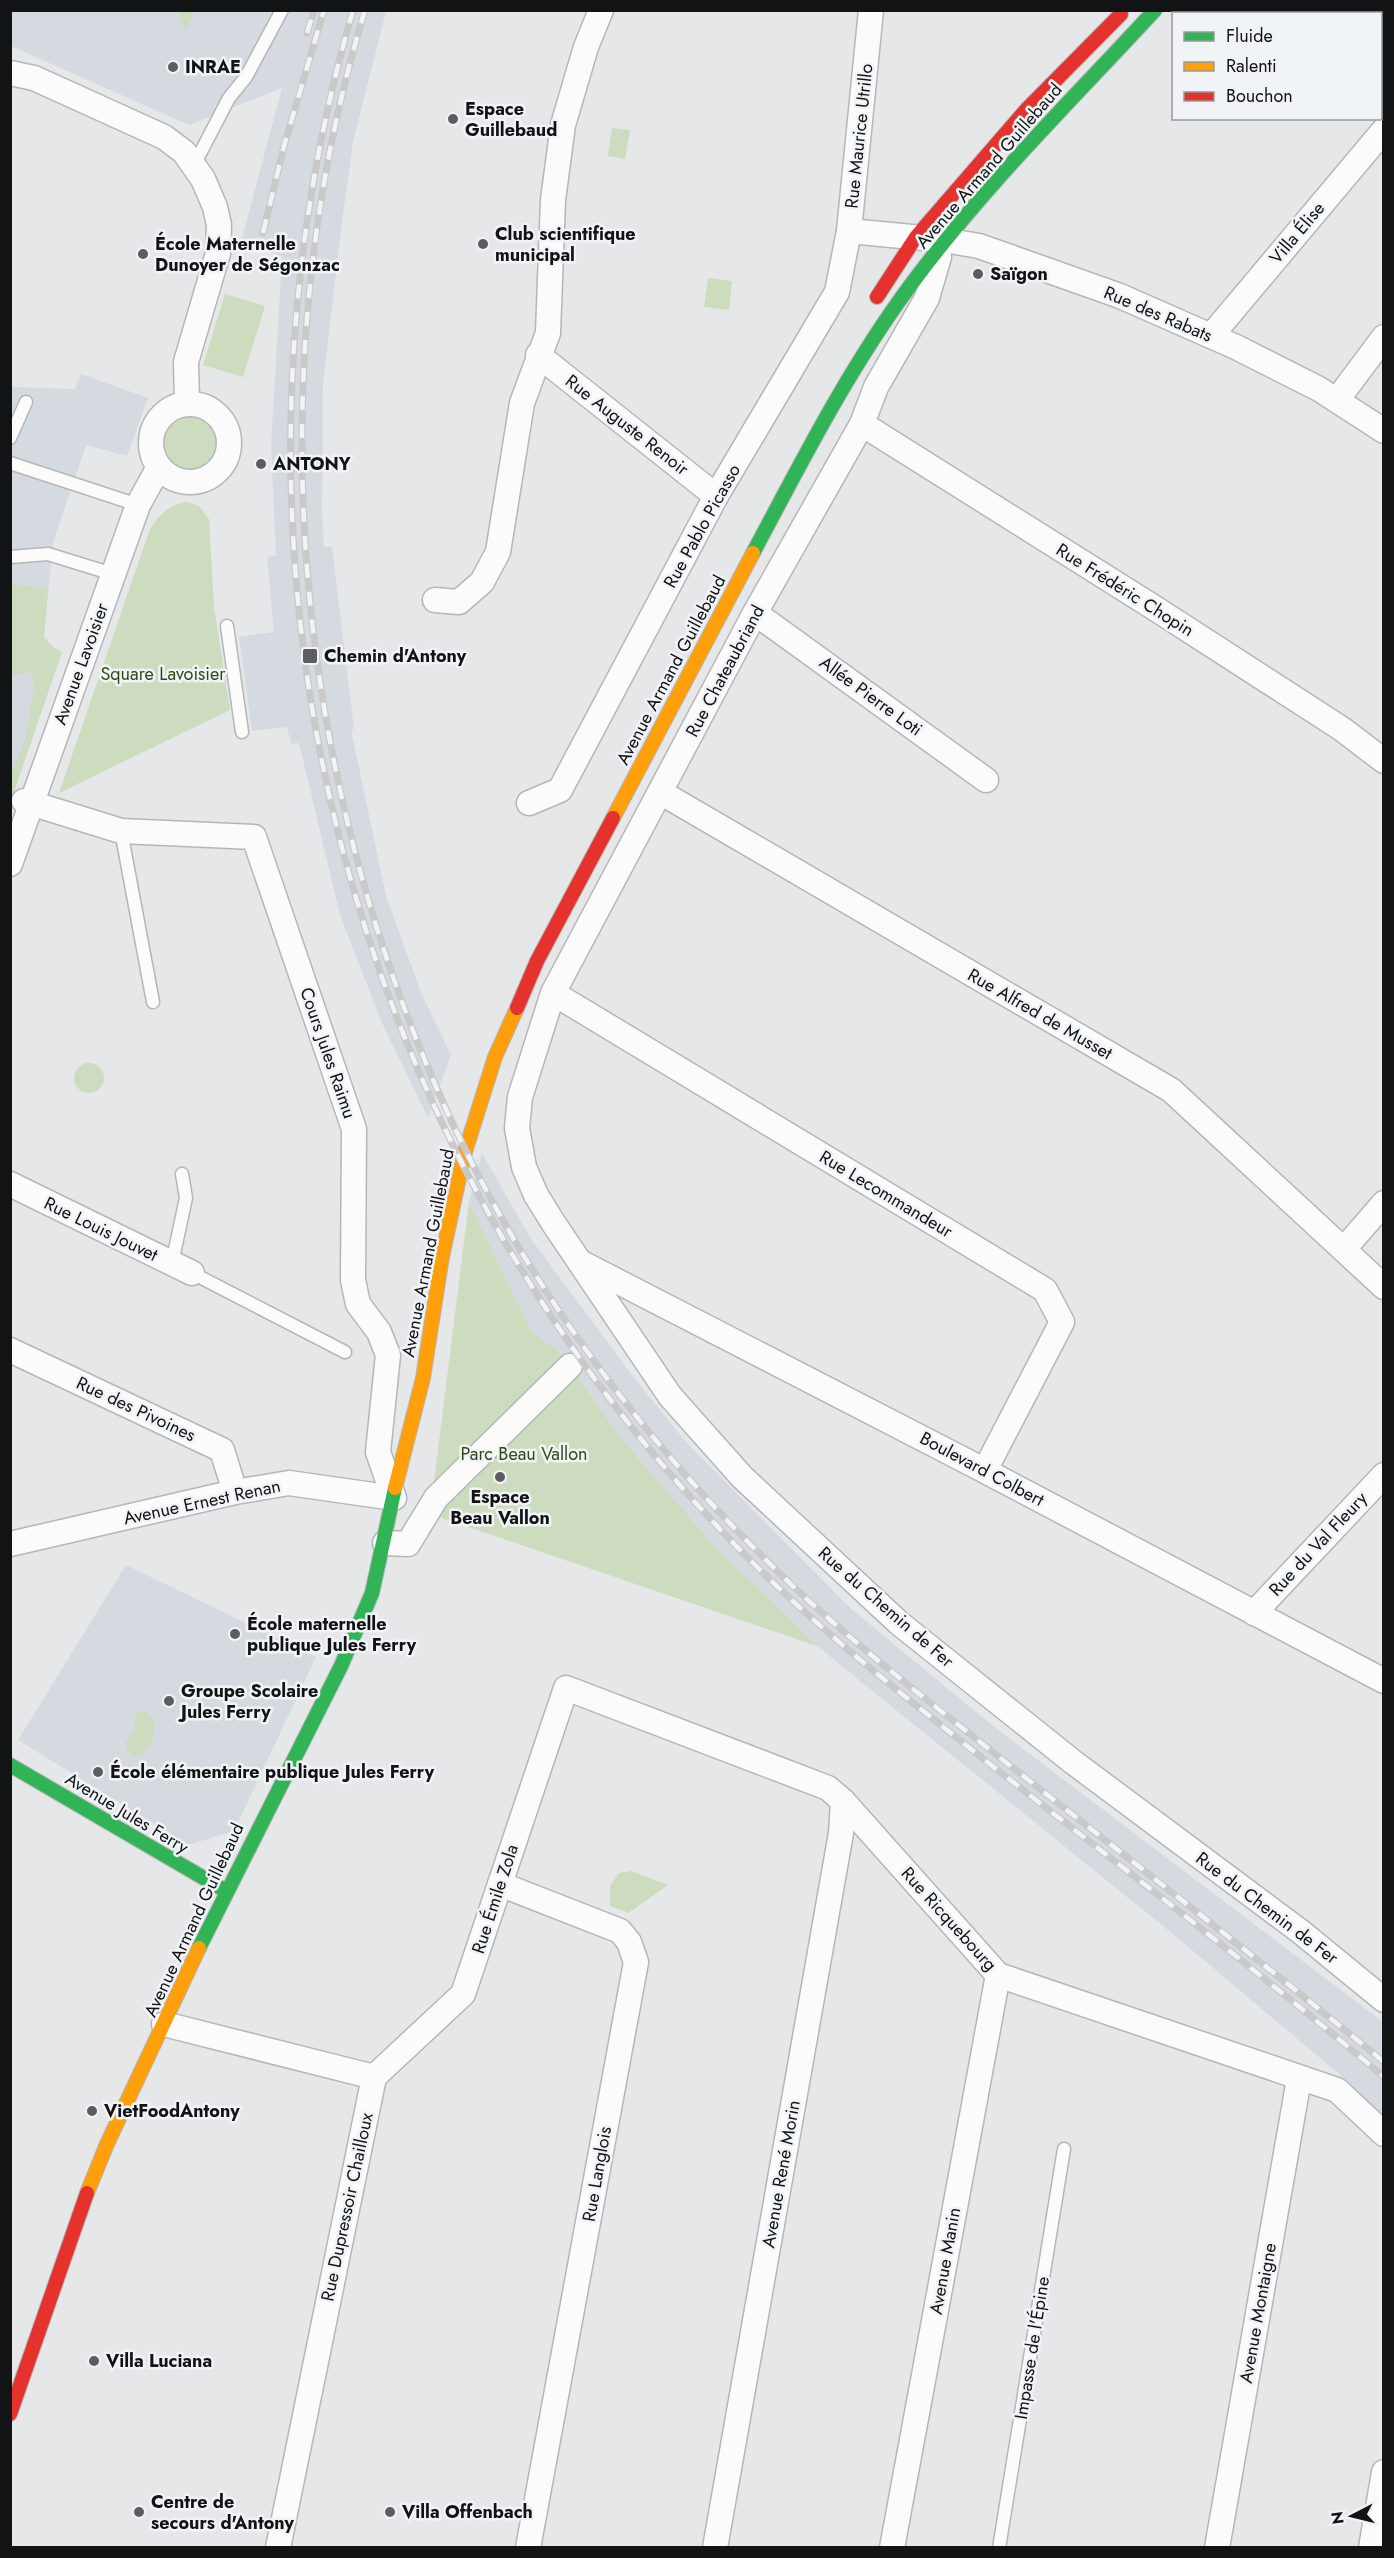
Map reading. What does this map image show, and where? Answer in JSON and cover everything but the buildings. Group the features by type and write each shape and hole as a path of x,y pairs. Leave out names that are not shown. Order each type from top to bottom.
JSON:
{"street":[{"path":"435,600 459,602 482,582 492,568 498,552 522,403 548,333 553,200 562,125 586,47 601,10"},
{"name":"Rue Maurice Utrillo","path":"871,10 849,231 916,237"},
{"name":"Avenue Armand Guillebaud","path":"871,305 916,237 1026,110 1124,10"},
{"name":"Avenue Armand Guillebaud","path":"10,2414 80,2211 107,2144 226,1892 345,1656 372,1593 385,1543 405,1443 423,1378 442,1257 464,1155 495,1057 537,961 767,527 848,382 909,287 944,240 1155,10"},
{"path":"10,73 34,78 164,137 194,165 213,200 219,240 214,274 186,362 187,404"},
{"name":"Villa Élise","path":"1211,336 1383,130"},
{"name":"Rue Pablo Picasso","path":"529,803 560,790 716,496 837,292 849,231"},
{"name":"Rue des Rabats","path":"916,237 979,246 1120,296 1211,336 1337,400 1383,431"},
{"name":"Rue Chateaubriand","path":"518,1107 554,993 755,613 862,424 876,387 927,298 944,240"},
{"path":"1337,400 1383,337"},
{"name":"Rue Auguste Renoir","path":"538,355 716,496"},
{"path":"782,500 876,387"},
{"path":"187,404 199,404 218,416 229,436 226,459 212,476 191,482 170,477 159,466 151,450 151,437 155,424 174,406 187,404"},
{"name":"Rue Frédéric Chopin","path":"862,424 1342,729 1383,761"},
{"name":"Avenue Lavoisier","path":"10,864 28,802 138,505 159,466"},
{"name":"Avenue Armand Guillebaud","path":"656,706 753,522"},
{"name":"Allée Pierre Loti","path":"755,613 986,780"},
{"name":"Rue Alfred de Musset","path":"660,792 1171,1090 1383,1287"},
{"name":"Cours Jules Raimu","path":"28,802 121,831 254,837 354,1129 353,1280 357,1304 379,1332 388,1355 378,1452 394,1498"},
{"name":"Rue Lecommandeur","path":"554,993 1045,1290 1062,1322 985,1470"},
{"name":"Rue du Chemin de Fer","path":"518,1107 517,1128 524,1167 536,1195 670,1396 742,1477 899,1623 1073,1762 1301,1932 1383,2000"},
{"name":"Rue Louis Jouvet","path":"10,1185 182,1268"},
{"path":"1344,1249 1383,1203"},
{"name":"Boulevard Colbert","path":"579,1261 985,1470 1383,1681"},
{"name":"Rue des Pivoines","path":"10,1350 222,1450 235,1492"},
{"path":"385,1543 408,1544 436,1498 570,1366"},
{"name":"Avenue Armand Guillebaud","path":"405,1387 405,1443"},
{"name":"Rue du Val Fleury","path":"1254,1613 1383,1475"},
{"name":"Avenue Ernest Renan","path":"10,1544 235,1492 289,1483 394,1498"},
{"name":"Rue Ricquebourg","path":"566,1688 828,1788 843,1801 998,1975 1337,2090 1383,2134"},
{"name":"Rue Émile Zola","path":"374,2077 464,1994 566,1688"},
{"name":"Avenue Jules Ferry","path":"11,1765 226,1892"},
{"name":"Avenue René Morin","path":"716,2547 839,1845 843,1801"},
{"name":"Rue Langlois","path":"500,1884 621,1931 629,1942 636,1962 528,2547"},
{"name":"Avenue Manin","path":"892,2547 998,1975"},
{"path":"165,2024 374,2077"},
{"name":"Rue Dupressoir Chailloux","path":"278,2547 374,2077"},
{"name":"Avenue Montaigne","path":"1217,2547 1299,2079"},
{"path":"1371,2547 1383,2472"}],"lane":[{"path":"194,165 229,98 246,77 282,10"},
{"path":"10,438 26,402"},
{"path":"10,463 138,505"},
{"path":"782,500 822,495"},
{"path":"10,557 48,554 103,571"},
{"path":"227,626 242,732"},
{"path":"121,831 153,1002"},
{"path":"182,1174 186,1198 182,1268 345,1352"},
{"path":"11,1765 35,1764"},
{"path":"85,1792 91,1800 96,1816"},
{"name":"Impasse de l'Épine","path":"999,2547 1064,2149"}],"shaded area":[{"path":"11,11 386,11 353,142 342,222 323,384 322,512 324,547 332,547 354,729 351,730 386,896 422,995 451,1055 428,1118 382,1023 340,915 299,743 291,744 287,727 252,731 239,637 274,632 267,557 276,556 271,447 282,257 241,242 282,88 189,125 11,46"},
{"path":"81,374 148,398 127,456 86,445 53,543 44,637 53,647 62,652 11,800 11,387 75,389"},
{"path":"482,1153 531,1239 632,1375 685,1441 850,1608 993,1726 1383,2022 1383,2117 1345,2079 1174,1935 817,1646 713,1544 620,1437 561,1353 532,1332 469,1202"},
{"name":"Groupe Scolaire Jules Ferry","path":"126,1565 316,1657 234,1831 188,1845 18,1740"}],"green space":[{"path":"178,11 195,11 185,32"},
{"path":"612,128 630,130 625,159 608,156"},
{"path":"708,278 732,281 729,310 704,307"},
{"path":"225,294 265,306 243,377 203,365"},
{"path":"190,415 201,417 210,423 216,432 218,443 216,454 210,463 201,469 190,471 179,469 170,463 164,454 162,443 164,432 170,423 179,417"},
{"name":"Square Lavoisier","path":"187,502 199,506 209,519 214,607 230,710 59,793 150,529 165,511"},
{"path":"11,584 48,589 44,637 53,647 62,652 11,800 11,775 26,737 34,685 31,672 11,675"},
{"path":"89,1063 100,1067 104,1078 100,1089 89,1093 78,1089 74,1078 78,1067"},
{"name":"Parc Beau Vallon","path":"469,1202 532,1332 561,1353 620,1437 713,1544 817,1646 430,1514"},
{"path":"141,1710 151,1715 155,1727 146,1750 135,1756 127,1750 125,1743 135,1729 135,1716"},
{"path":"632,1871 668,1885 628,1913 610,1906 610,1886 619,1873"}],"railway":[{"path":"307,33 314,10"},
{"path":"263,233 284,146 324,10"},
{"path":"353,10 308,219 291,428 302,637 340,841 405,1039 496,1226 612,1402 752,1562 779,1588 893,1687 1235,1955 1384,2077"},
{"path":"365,10 332,143 311,278 302,414 306,552 321,688 348,823 385,954 434,1082 464,1148 536,1276 620,1396 715,1508 766,1560 822,1613 942,1712 1384,2062"}],"traffic: fast":[{"path":"753,553 846,383 910,286 938,249 998,179 1155,10"},
{"path":"199,1948 341,1666 372,1593 395,1488"},
{"path":"10,1765 226,1891"}],"traffic: slow":[{"path":"613,818 753,553"},
{"path":"395,1488 423,1378 442,1257 464,1155 495,1057 517,1008"},
{"path":"87,2193 107,2144 199,1948"}],"traffic: jam":[{"path":"877,297 916,237 1026,110 1121,14"},
{"path":"517,1008 537,961 613,818"},
{"path":"10,2414 87,2193"}],"place":[{"name":"INRAE","path":"173,67"},
{"name":"Espace Guillebaud","path":"453,119"},
{"name":"Club scientifique municipal","path":"483,244"},
{"name":"École Maternelle Dunoyer de Ségonzac","path":"143,254"},
{"name":"Saïgon","path":"978,274"},
{"name":"ANTONY","path":"261,464"},
{"name":"Chemin d'Antony","path":"310,656"},
{"name":"Espace Beau Vallon","path":"500,1477"},
{"name":"École maternelle publique Jules Ferry","path":"235,1634"},
{"name":"Groupe Scolaire Jules Ferry","path":"169,1701"},
{"name":"École élémentaire publique Jules Ferry","path":"98,1772"},
{"name":"VietFoodAntony","path":"92,2111"},
{"name":"Villa Luciana","path":"94,2361"},
{"name":"Centre de secours d'Antony","path":"139,2512"},
{"name":"Villa Offenbach","path":"390,2512"}]}
